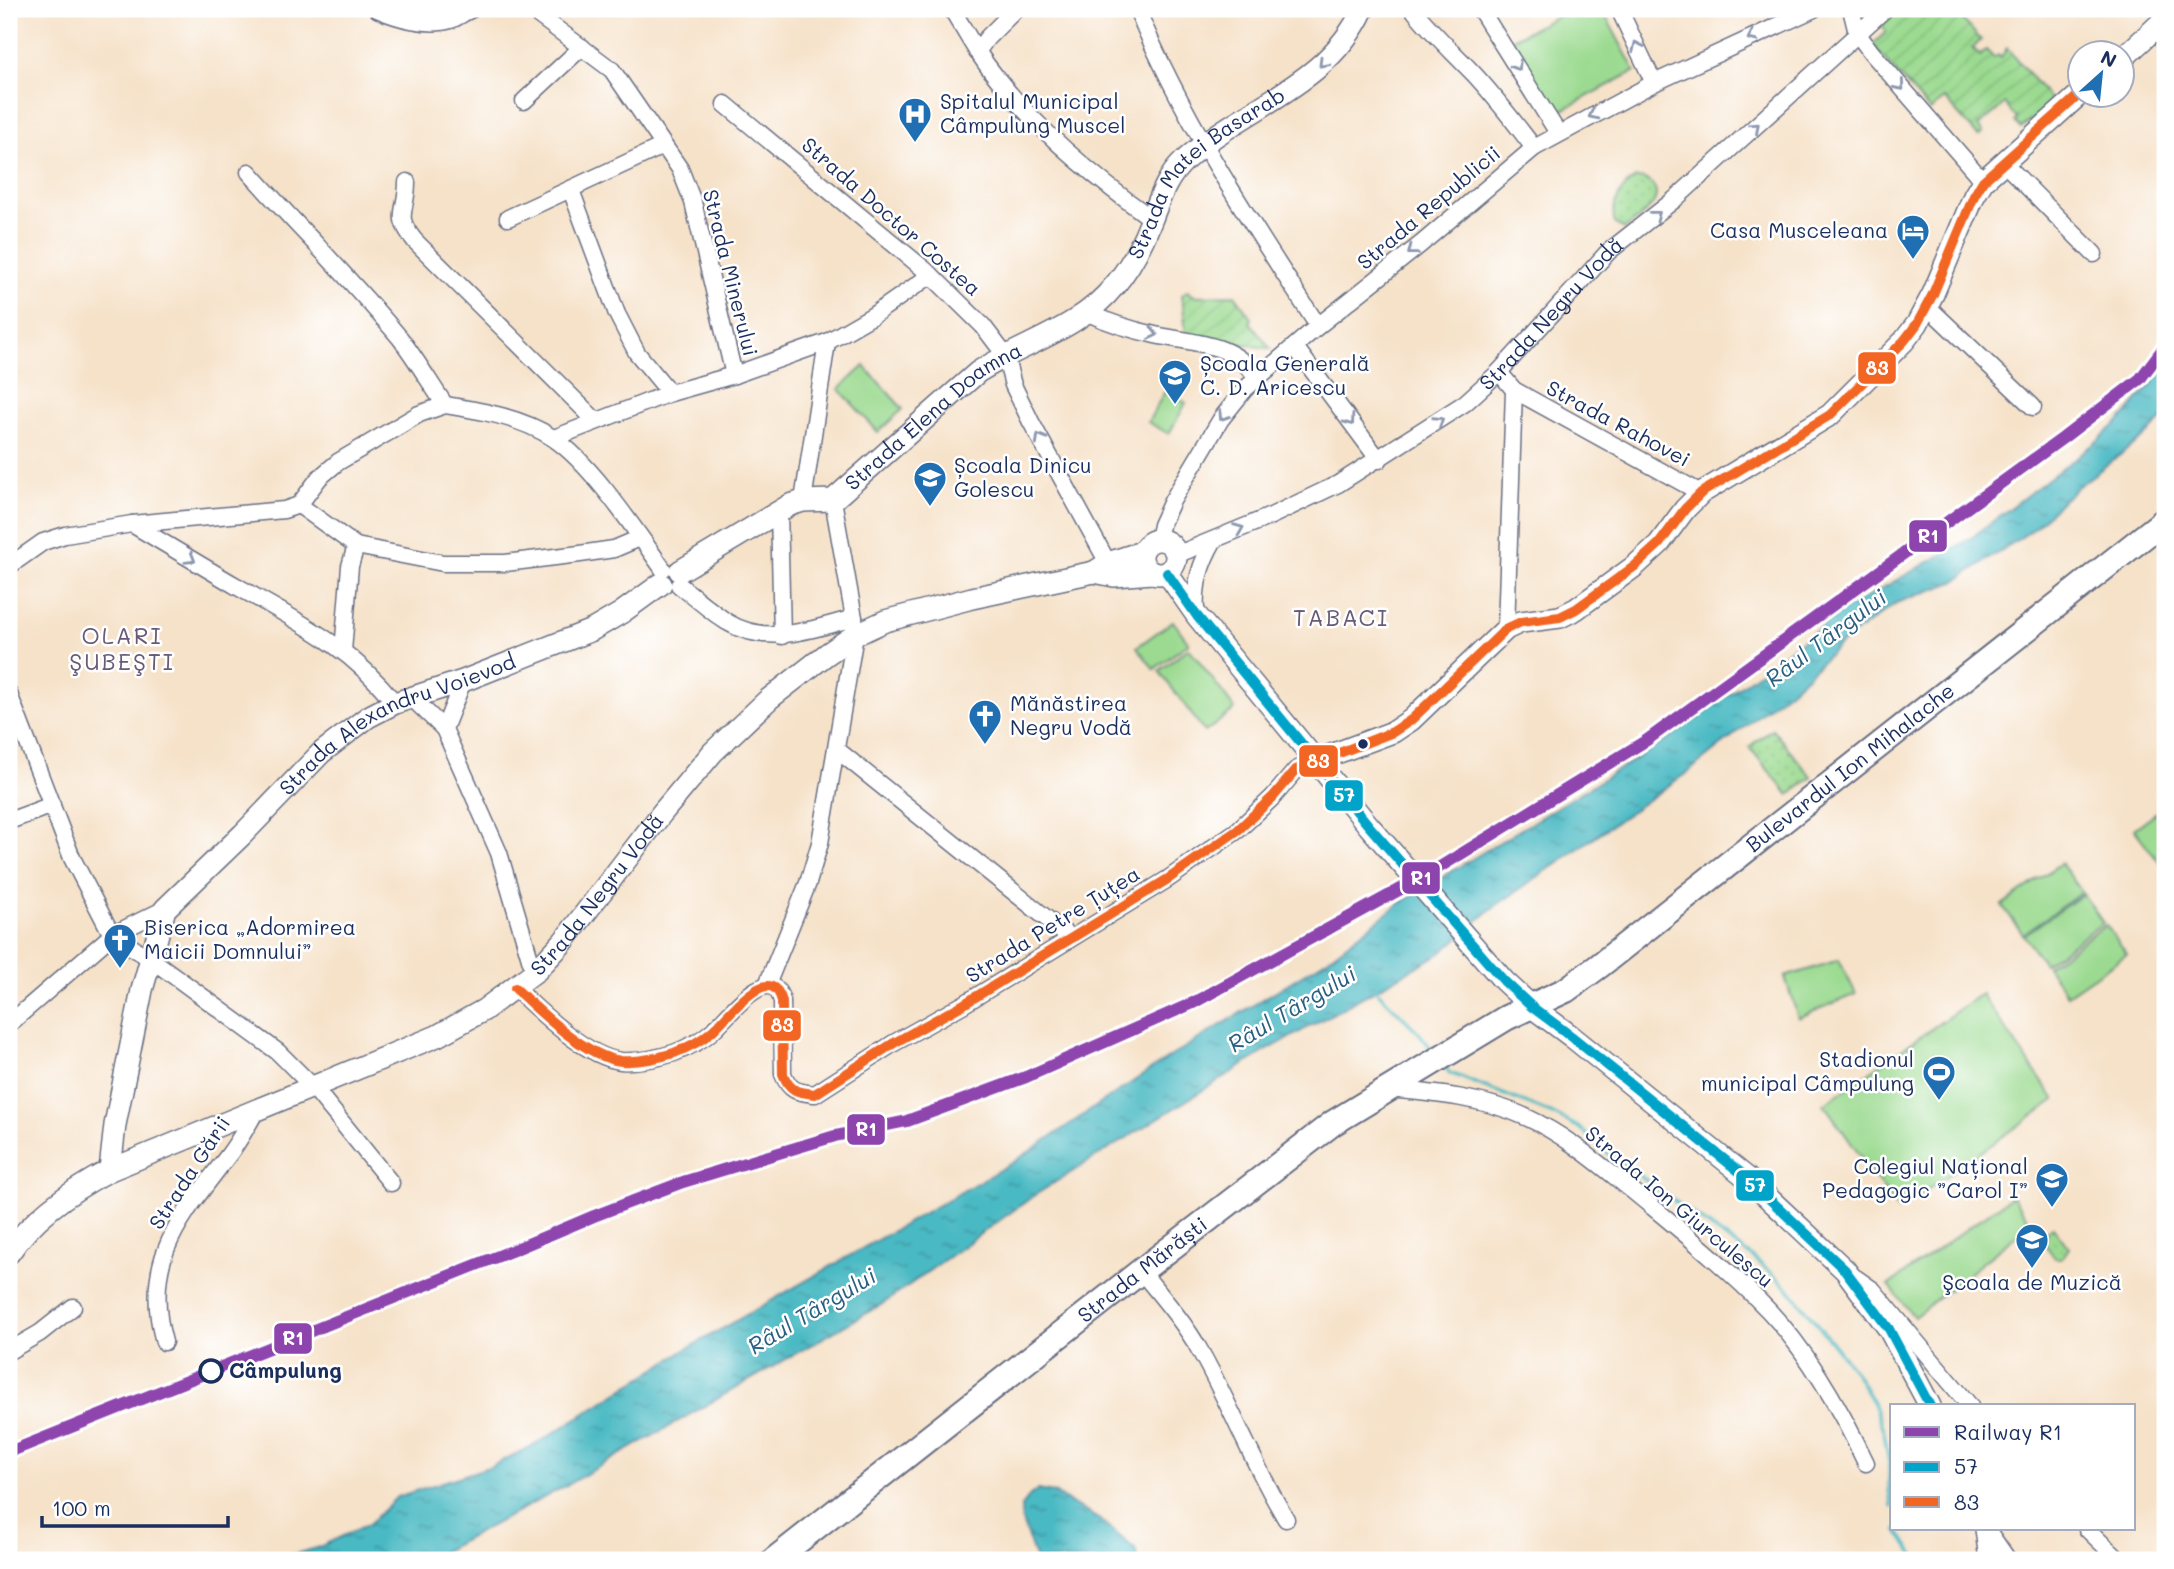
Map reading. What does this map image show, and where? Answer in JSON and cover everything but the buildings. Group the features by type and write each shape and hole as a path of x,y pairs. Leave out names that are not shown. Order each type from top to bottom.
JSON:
{"highway":[{"name":"Bulevardul Ion Mihalache","path":"1531,1007 1566,990 1662,918 2165,520"},
{"name":"Strada Mărăști","path":"774,1560 1313,1138 1387,1089 1506,1018 1531,1007"}],"main road":[{"name":"Strada Matei Basarab","path":"1049,335 1088,313 1115,285 1139,249 1171,175 1204,144 1313,74 1343,40 1363,9"},
{"path":"2136,46 2165,19"},
{"path":"1315,761 1393,732 1411,720 1506,629 1521,622 1560,617 1576,609 1648,556 1685,509 1702,493 1830,415 1904,341 1927,306 1983,181 2066,106"},
{"name":"Strada Elena Doamna","path":"833,500 958,388 1005,355 1049,335"},
{"name":"Strada Alexandru Voievod","path":"164,909 243,834 321,753 368,717 403,700 463,681 592,630 671,577 790,505 833,500"},
{"path":"1150,546 1172,546 1165,567 1144,567 1150,546"},
{"name":"Strada Negru Vodă","path":"9,1253 29,1229 52,1208 110,1170 446,1031 484,1010 515,988 537,970 563,942 662,813 713,752 769,699 855,626 885,621 1101,567 1150,546"},
{"name":"Strada Negru Vodă","path":"1101,567 1114,576 1165,567"},
{"path":"1165,567 1196,616 1369,826 1492,968 1531,1007 1746,1177 1845,1270 1889,1329 1929,1404"},
{"path":"110,1170 115,1125 142,990 164,909"},
{"path":"1986,1530 1990,1560"}],"street":[{"path":"377,9 421,21 449,20 472,9"},
{"name":"Strada Minerului","path":"530,9 612,70 680,169 693,202 734,375"},
{"path":"952,9 977,52 1022,106 1065,151 1152,219"},
{"path":"1137,9 1161,65 1204,144 1318,326"},
{"path":"1413,9 1434,36 1472,72 1506,111 1534,148"},
{"path":"1480,9 1558,133"},
{"path":"1619,9 1654,83"},
{"name":"Strada Republicii","path":"1150,546 1167,510 1221,419 1256,378 1534,148 1654,83 1814,9"},
{"name":"Strada Negru Vodă","path":"1165,567 1214,540 1306,500 1379,460 1449,415 1480,391 1608,252 1674,200 1885,9"},
{"path":"977,52 1011,10"},
{"path":"1853,10 1857,33 1983,181"},
{"path":"524,101 582,47"},
{"name":"Strada Doctor Costea","path":"725,104 931,275 983,326 1005,355 1013,385 1101,567"},
{"path":"508,218 663,146"},
{"path":"2003,162 2094,254"},
{"path":"249,172 300,230 349,279 402,341 445,405"},
{"path":"407,182 402,226 596,421"},
{"path":"571,190 617,314 637,352 670,393"},
{"path":"554,438 670,393 734,375 827,342 872,316 931,275"},
{"path":"1927,306 2033,407"},
{"path":"1088,313 1104,321 1227,351 1245,362 1256,378"},
{"path":"803,502 827,342"},
{"path":"1294,347 1379,460"},
{"path":"1499,372 1514,390 1506,629"},
{"name":"Strada Rahovei","path":"1514,390 1702,493"},
{"path":"9,566 43,542 65,535 132,524 271,511 299,505 320,478 338,462 419,414 445,405 510,419 554,438 607,493 671,577 727,622 748,632 782,636 855,626 820,843 771,986 755,990 709,1034 693,1044 673,1053 643,1060 606,1057 584,1045 515,988"},
{"name":"Strada Elena Doamna","path":"833,500 855,626"},
{"path":"299,505 356,546 443,563 505,563 614,549 640,538"},
{"path":"779,511 782,636"},
{"path":"132,524 301,621 444,729 499,853 531,962 537,970"},
{"path":"1196,616 1197,575 1214,540"},
{"path":"344,651 350,566 356,546"},
{"path":"444,729 463,681"},
{"path":"9,694 72,858 112,935 151,959 257,1035 314,1087 391,1184"},
{"path":"835,749 1071,938"},
{"name":"Strada Petre Țuțea","path":"771,986 782,1001 783,1074 787,1084 794,1091 816,1094 894,1043 964,1004 1168,879 1238,830 1273,797 1296,770 1315,761"},
{"path":"9,821 52,805"},
{"path":"9,1024 112,935 164,909"},
{"name":"Strada Ion Giurculescu","path":"1387,1089 1488,1104 1528,1118 1578,1147 1668,1221 1770,1312 1793,1340 1833,1399 1866,1463"},
{"name":"Strada Gării","path":"164,1342 156,1308 159,1277 167,1244 177,1224 229,1154 256,1111"},
{"path":"1845,1270 1873,1290 1968,1404"},
{"path":"1141,1271 1198,1346 1232,1409 1266,1487 1286,1519"},
{"path":"9,1351 40,1333 73,1307"},
{"path":"1987,1530 2008,1560"},
{"path":"2088,1530 2119,1560"}],"green space":[{"path":"1572,9 1602,9 1635,71 1557,113 1510,40"},
{"path":"1899,9 1953,9 1981,40 1973,48 1980,56 1986,50 1994,58 1998,55 2001,58 2007,48 2053,103 2021,128 2005,104 1978,126 1983,133 1978,136 1944,98 1930,111 1872,45 1886,32 1881,25"},
{"path":"1636,178 1650,182 1656,191 1656,197 1648,210 1625,229 1615,224 1615,205 1622,192"},
{"path":"1187,291 1194,296 1235,295 1252,319 1250,322 1271,349 1186,334 1182,295"},
{"path":"864,366 903,409 878,432 839,389"},
{"path":"1165,391 1186,403 1169,434 1148,422"},
{"path":"1173,621 1189,643 1154,669 1137,647"},
{"path":"1189,648 1235,709 1205,732 1159,671"},
{"path":"1772,729 1812,777 1789,795 1749,747"},
{"path":"2165,806 2165,870 2134,829"},
{"path":"2061,863 2082,892 2023,934 2002,905"},
{"path":"2083,894 2103,923 2044,964 2024,935"},
{"path":"2106,925 2127,954 2067,995 2047,966"},
{"path":"1839,960 1856,994 1798,1018 1785,977"},
{"name":"Stadionul municipal Câmpulung","path":"1981,994 2055,1100 1898,1210 1824,1104"},
{"path":"2012,1196 2031,1224 1914,1317 1889,1285"},
{"path":"2053,1227 2069,1248 2062,1258 2055,1258 2040,1237"}],"water":[{"name":"Râul Târgului","path":"2165,368 2165,417 2144,437 2076,488 2032,530 1954,582 1896,603 1838,646 1800,682 1688,772 1490,910 1441,953 1266,1051 1035,1195 884,1303 560,1489 427,1560 273,1560 317,1548 369,1524 397,1497 492,1466 536,1444 685,1350 1015,1161 1168,1058 1326,960 1400,903 1665,741 1847,608 1971,538 2095,443 2124,417"},
{"path":"1038,1490 1054,1493 1100,1520 1135,1549 1138,1560 1036,1560 1022,1521 1021,1506"}],"waterway":[{"path":"1374,988 1434,1052"},
{"path":"1445,1066 1450,1073 1551,1113 1578,1127 1604,1150 1755,1259 1789,1289 1853,1369 1873,1403 1884,1432 1889,1462 1890,1496"},
{"path":"1898,1530 1917,1560"}],"rail line":[{"name":"R1","path":"9,1452 683,1182 835,1136 907,1121 1026,1077 1193,1003 1430,873 1647,740 2063,438 2140,379 2165,346"}],"transit line":[{"name":"83","path":"515,988 578,1042 607,1058 628,1061 674,1053 694,1044 711,1032 748,996 768,986 776,989 782,1001 783,1074 795,1090 815,1094 894,1043 964,1004 1168,879 1238,830 1273,797 1296,770 1393,732 1411,720 1506,629 1521,622 1560,617 1576,609 1635,566 1659,544 1685,509 1701,493 1830,415 1904,341 1917,324 1983,181 2066,107"},
{"name":"57","path":"1167,573 1197,616 1369,826 1504,981 1532,1007 1746,1177 1845,1270 1889,1329 1929,1404"}],"place":[{"name":"Spitalul Municipal Câmpulung Muscel","path":"915,144"},
{"name":"Casa Musceleana","path":"1913,261"},
{"name":"Școala Generală C. D. Aricescu","path":"1175,406"},
{"name":"Școala Dinicu Golescu","path":"930,508"},
{"name":"Mănăstirea Negru Vodă","path":"985,746"},
{"name":"Biserica „Adormirea Maicii Domnului”","path":"120,970"},
{"name":"Stadionul municipal Câmpulung","path":"1939,1102"},
{"name":"Colegiul Național Pedagogic ”Carol I”","path":"2052,1209"},
{"name":"Şcoala de Muzică","path":"2032,1270"},
{"name":"Câmpulung","path":"211,1371"}],"district":[{"name":"TABACI","path":"1341,618"},
{"name":"OLARI ŞUBEŞTI","path":"122,649"}]}
